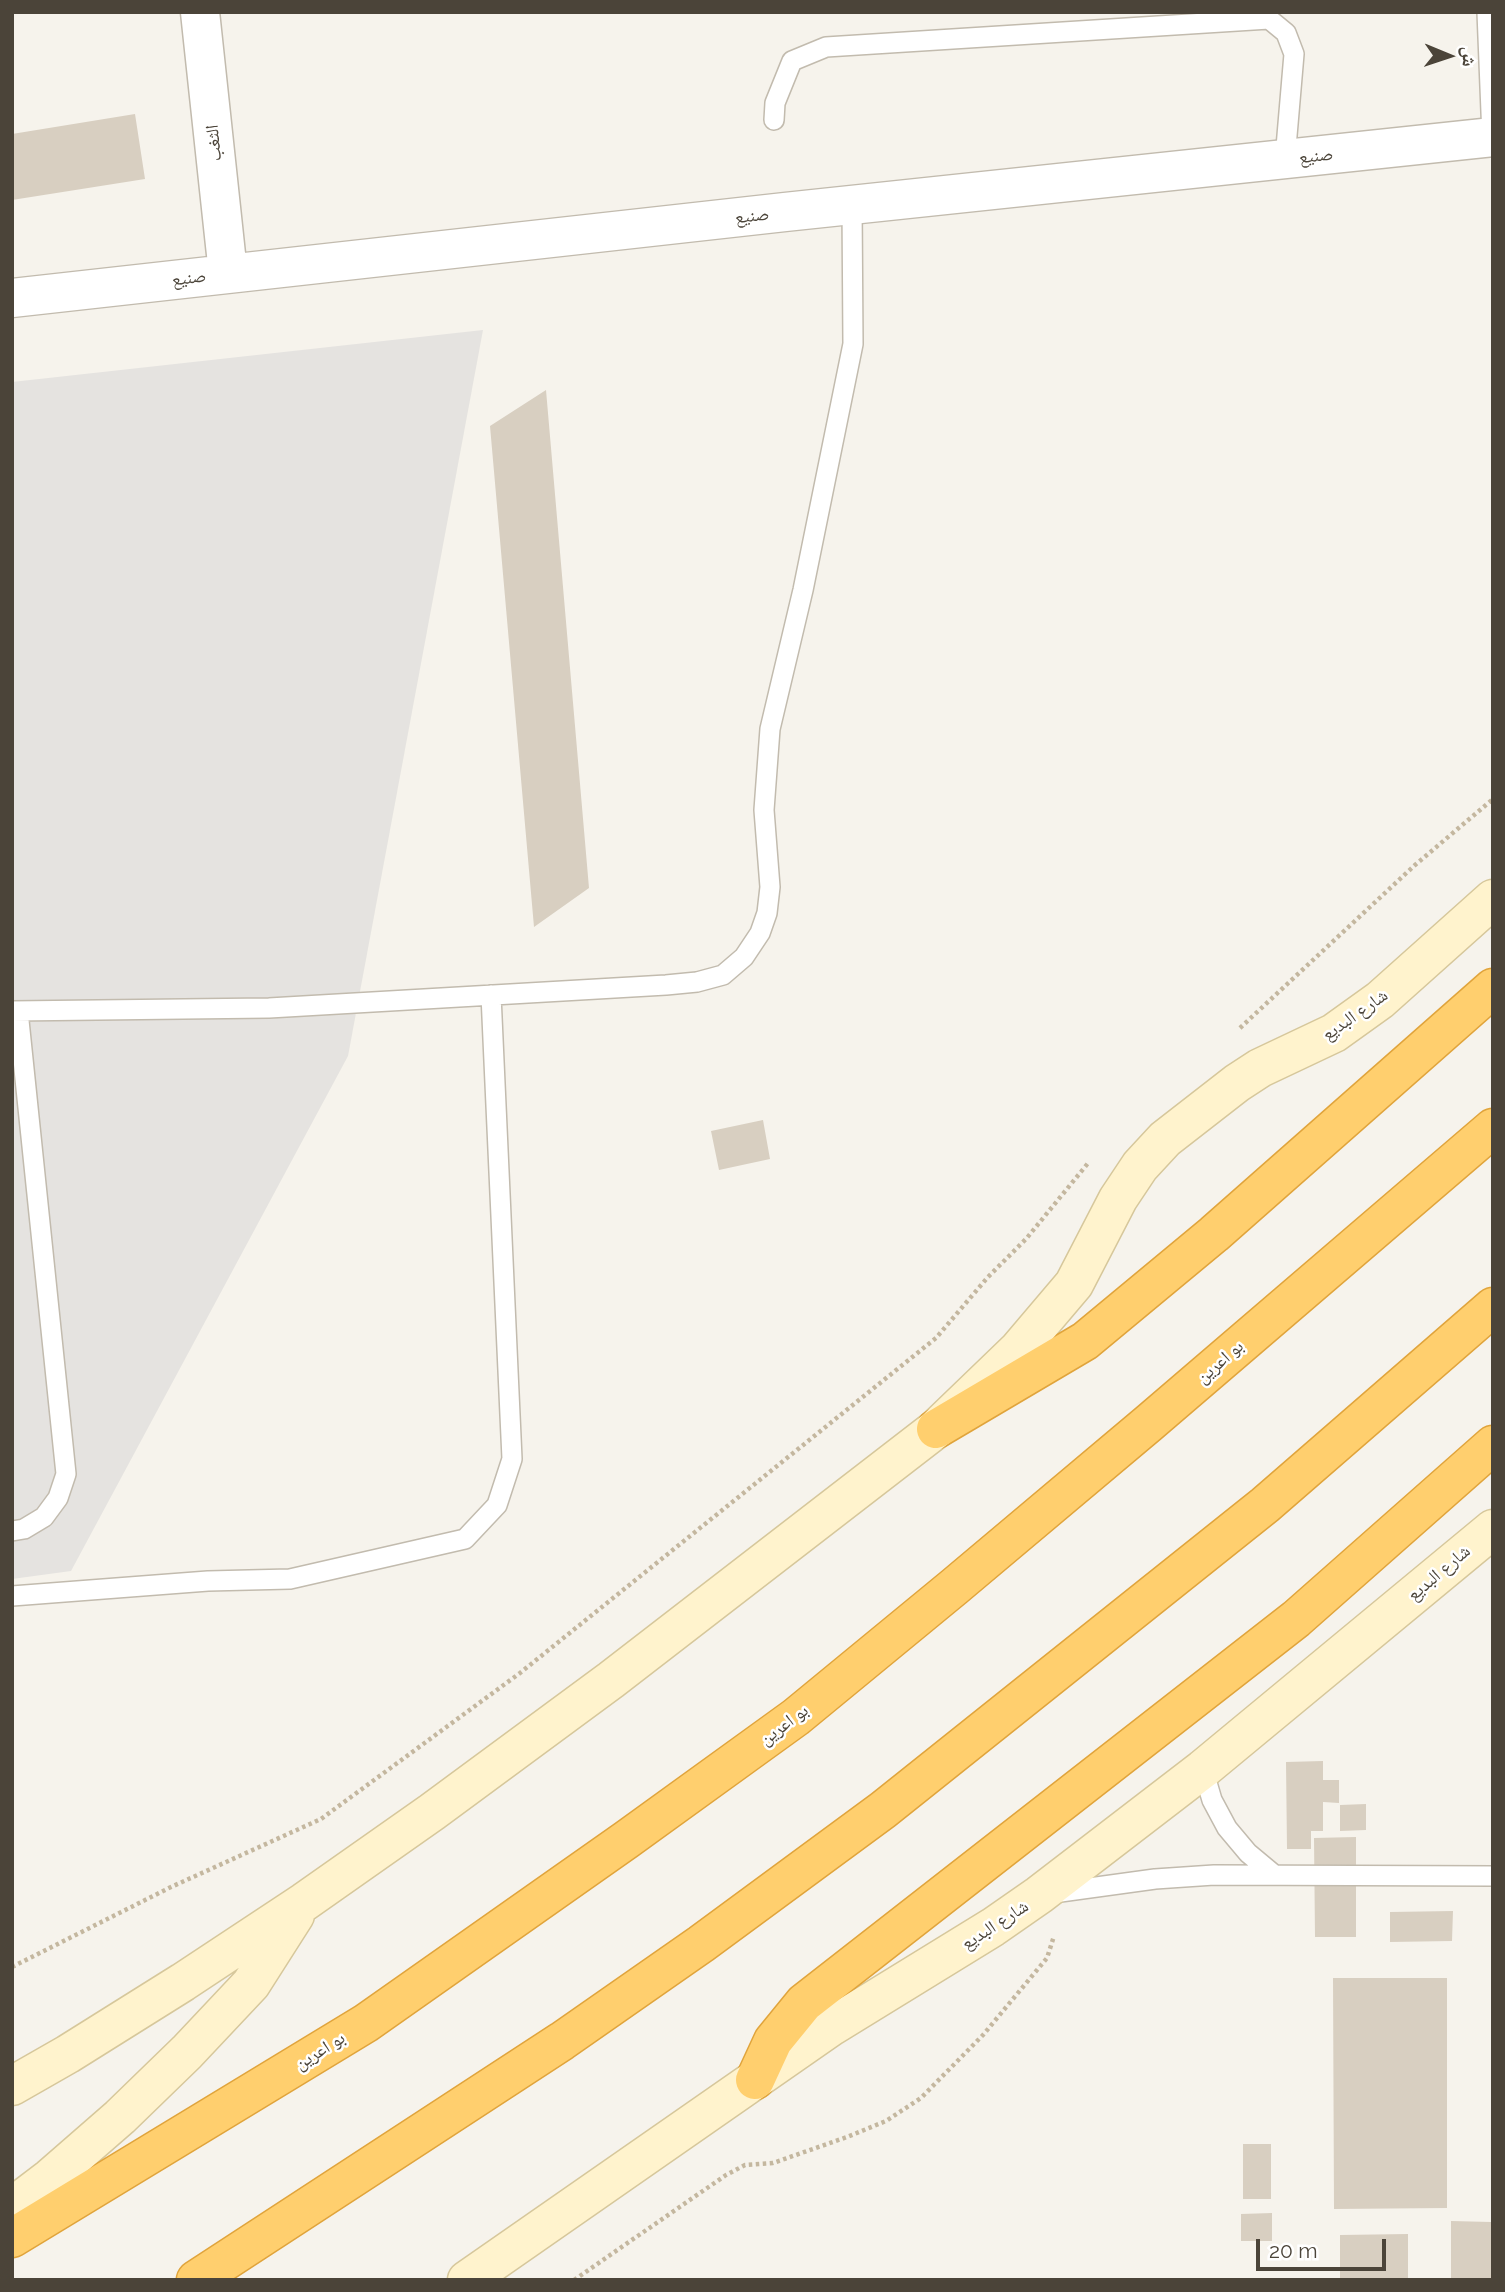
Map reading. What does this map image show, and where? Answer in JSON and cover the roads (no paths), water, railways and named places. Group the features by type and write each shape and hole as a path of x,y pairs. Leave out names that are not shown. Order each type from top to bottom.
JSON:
{"highway":[{"path":"936,1429 1085,1341 1214,1234 1493,988"},
{"name":"بو اعرين","path":"12,2238 366,2024 796,1717 1077,1484 1493,1128"},
{"path":"196,2280 562,2041 701,1944 883,1810 1265,1505 1493,1307"},
{"path":"755,2080 773,2041 804,2003 1296,1619 1493,1445"}],"main road":[{"name":"شارع البديع","path":"936,1429 1018,1350 1074,1284 1118,1199 1140,1166 1165,1139 1252,1073 1334,1032 1380,1000 1493,899"},
{"path":"12,2086 183,1982 304,1902 432,1812 611,1680 936,1429"},
{"name":"شارع البديع","path":"467,2280 832,2026 993,1927 1039,1895 1203,1769 1493,1529"},
{"path":"12,2207 120,2117 187,2052 251,1984 304,1902"}],"street":[{"name":"الثغب","path":"200,12 228,273"},
{"name":"صنيع","path":"12,299 228,273 1492,137"}],"lane":[{"path":"1487,12 1492,137"},
{"path":"774,120 775,103 792,61 826,47 1269,19 1286,33 1294,54 1285,159"},
{"path":"12,1531 24,1529 44,1517 58,1498 66,1474 15,1011 269,1008 697,982 723,975 744,957 760,933 767,913 770,887 764,810 769,729 803,590 853,345 852,205"},
{"path":"12,1596 208,1581 290,1579 464,1539 497,1505 512,1459 491,995"},
{"path":"1203,1769 1212,1800 1227,1828 1248,1853 1272,1873"},
{"path":"1039,1895 1155,1879 1214,1875 1272,1873 1493,1876"}]}
